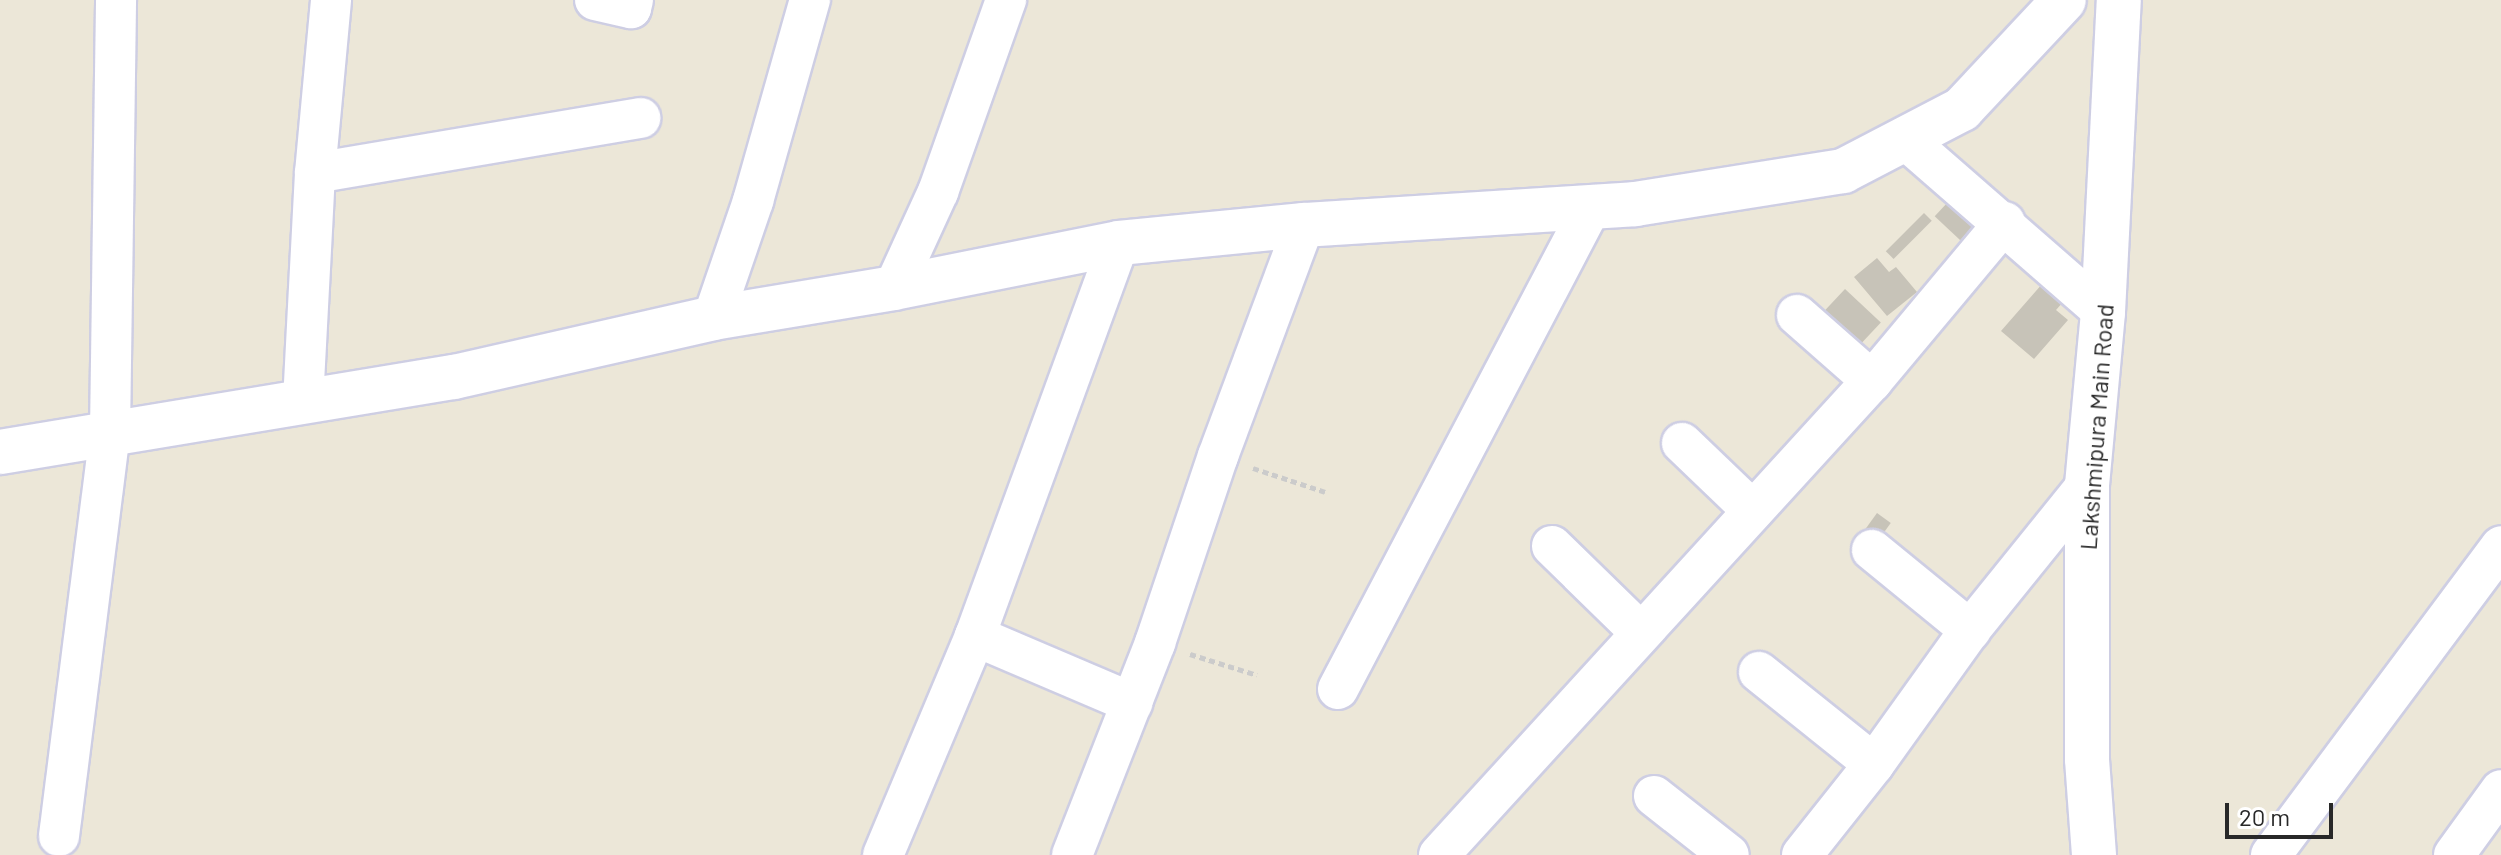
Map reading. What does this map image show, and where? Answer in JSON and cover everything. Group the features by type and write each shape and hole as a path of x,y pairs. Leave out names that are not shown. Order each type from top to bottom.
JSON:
{"street":[{"path":"59,836 110,433 116,0"},
{"path":"303,402 315,173 331,0"},
{"path":"595,0 631,8 633,0"},
{"path":"713,318 753,201 810,0"},
{"path":"894,288 938,192 1006,0"},
{"path":"0,452 454,377 713,318 894,288 1119,243 1304,225 1635,204 1843,171 1962,109 2064,0"},
{"name":"Lakshmipura Main Road","path":"2094,855 2087,759 2087,485 2103,312 2119,0"},
{"path":"315,173 640,118"},
{"path":"1905,139 2005,222 2103,312"},
{"path":"1338,689 1591,207"},
{"path":"1439,855 1872,381 2005,222"},
{"path":"1072,855 1155,643 1218,456 1304,225"},
{"path":"883,855 975,636 1119,243"},
{"path":"1797,315 1872,381"},
{"path":"1682,443 1753,511"},
{"path":"1802,855 1874,764 1970,630 2087,485"},
{"path":"1552,546 1641,633"},
{"path":"2271,855 2501,546"},
{"path":"1872,550 1970,630"},
{"path":"975,636 1132,703"},
{"path":"1759,672 1874,764"},
{"path":"2454,855 2501,790"},
{"path":"1654,796 1729,855"}],"path":[{"path":"1218,456 1325,492"},
{"path":"1155,643 1257,675"}],"building":[{"path":"1949,201 1975,225 1960,240 1935,216"},
{"path":"1924,213 1932,221 1894,259 1886,251"},
{"path":"1877,258 1889,272 1896,267 1917,292 1887,316 1854,277"},
{"path":"2050,275 2071,293 2056,310 2068,320 2034,359 2001,331"},
{"path":"1845,289 1881,322 1857,348 1821,315"},
{"path":"1877,513 1891,523 1877,542 1863,532"}]}
